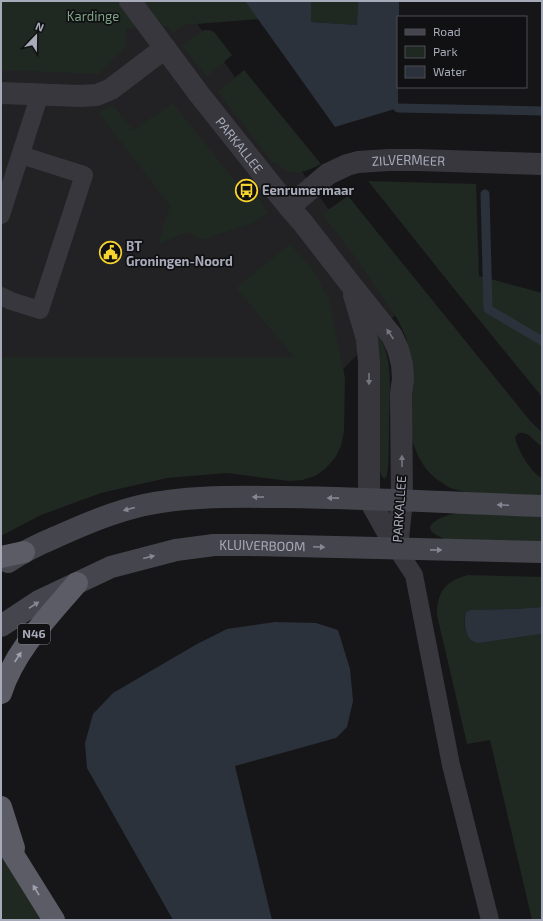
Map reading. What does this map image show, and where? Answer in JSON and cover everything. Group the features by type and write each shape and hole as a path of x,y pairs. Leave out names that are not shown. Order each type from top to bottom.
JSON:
{"highway":[{"path":"1,557 24,552"},
{"name":"N46","path":"1,693 14,664 30,638 77,583"},
{"path":"1,807 18,861"},
{"path":"1,835 54,920"}],"main road":[{"path":"1,566 24,552 76,527 110,514 145,505 179,499 222,497 369,499 542,506"},
{"name":"KLUIVERBOOM","path":"1,626 39,601 111,567 176,550 214,545 249,545 542,552"}],"street":[{"name":"PARKALLEE","path":"130,1 198,94 303,223 392,336 398,349 402,364 403,379 401,394 402,500 397,549"},
{"path":"1,93 80,96 97,95 111,89 165,48"},
{"name":"ZILVERMEER","path":"289,207 328,174 347,165 358,162 418,160 542,164"},
{"name":"PARKALLEE","path":"352,286 367,339 369,363 369,499 397,549"}],"lane":[{"path":"1,215 40,94"},
{"path":"1,296 11,302 40,310 84,175 21,155"},
{"path":"397,549 414,575 451,765 490,920"}],"shaded area":[{"path":"1,1 181,1 400,310 285,430 1,457"}],"green space":[{"name":"Kardinge","path":"1,1 358,1 357,25 311,22 311,15 183,25 173,33 167,26 126,29 127,45 99,74 1,70"},
{"path":"204,30 214,32 232,55 207,77 182,46"},
{"path":"244,70 321,164 303,172 292,172 281,167 276,162 273,163 218,92"},
{"path":"173,103 250,200 258,197 268,212 253,223 201,240 187,232 158,244 170,206 98,112 113,105 133,130"},
{"path":"368,181 476,184 479,276 542,293 542,397 459,295"},
{"path":"348,196 531,422 542,432 542,446 525,433 518,433 515,437 525,460 533,471 542,478 542,497 473,494 450,488 435,478 426,469 418,456 410,431 411,356 406,338 398,320 388,305 355,257 322,214"},
{"path":"290,244 312,268 329,299 345,378 344,432 341,446 335,458 325,469 315,476 302,480 289,481 227,473 167,478 101,493 41,515 1,536 1,356 294,357 236,288"},
{"path":"379,336 387,354 390,376 388,461 387,475 385,479 382,477 378,465 376,337"},
{"path":"457,513 542,515 542,544 450,541 437,536 431,531 430,526 435,521"},
{"path":"468,575 542,577 542,607 466,612 464,622 470,637 479,643 542,634 542,920 532,920 490,740 467,744 437,615 437,607 444,589 453,581"},
{"path":"1,852 44,920 1,920"}],"water":[{"path":"245,1 311,1 311,22 357,25 358,1 399,1 399,16 397,16 398,108 335,127"},
{"path":"542,607 542,634 479,643 474,642 468,636 466,631 465,616 466,612 471,610"},
{"path":"275,622 316,623 338,630 350,669 353,701 347,727 336,738 235,766 272,920 173,920 87,768 85,743 93,714 113,693 197,644 227,629"}],"waterway":[{"path":"398,108 542,111"},
{"path":"485,194 488,309 542,341"}],"place":[{"name":"Eenrumermaar","path":"246,190"},
{"name":"BT Groningen-Noord","path":"111,253"}]}
